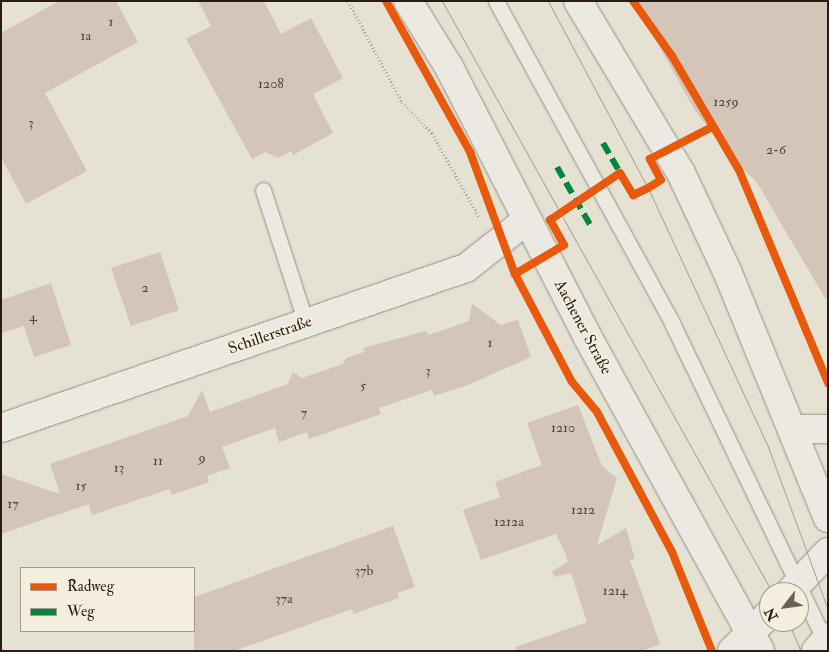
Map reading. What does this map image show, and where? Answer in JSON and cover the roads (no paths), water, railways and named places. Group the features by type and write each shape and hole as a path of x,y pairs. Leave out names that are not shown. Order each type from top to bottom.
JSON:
{"main road":[{"name":"Aachener Straße","path":"408,1 449,67 527,220 753,637"},
{"path":"578,1 681,173 793,429 828,518"},
{"name":"Schillerstraße","path":"1,428 466,268 499,240 527,220"},
{"path":"793,429 828,429"},
{"path":"800,582 828,552"}],"lane":[{"path":"496,1 672,323 790,582"},
{"path":"263,190 306,323"},
{"path":"809,618 823,643"}],"tram line":[{"path":"442,1 766,582"},
{"path":"548,1 648,188 767,444 828,610"},
{"path":"792,632 801,651"}]}
